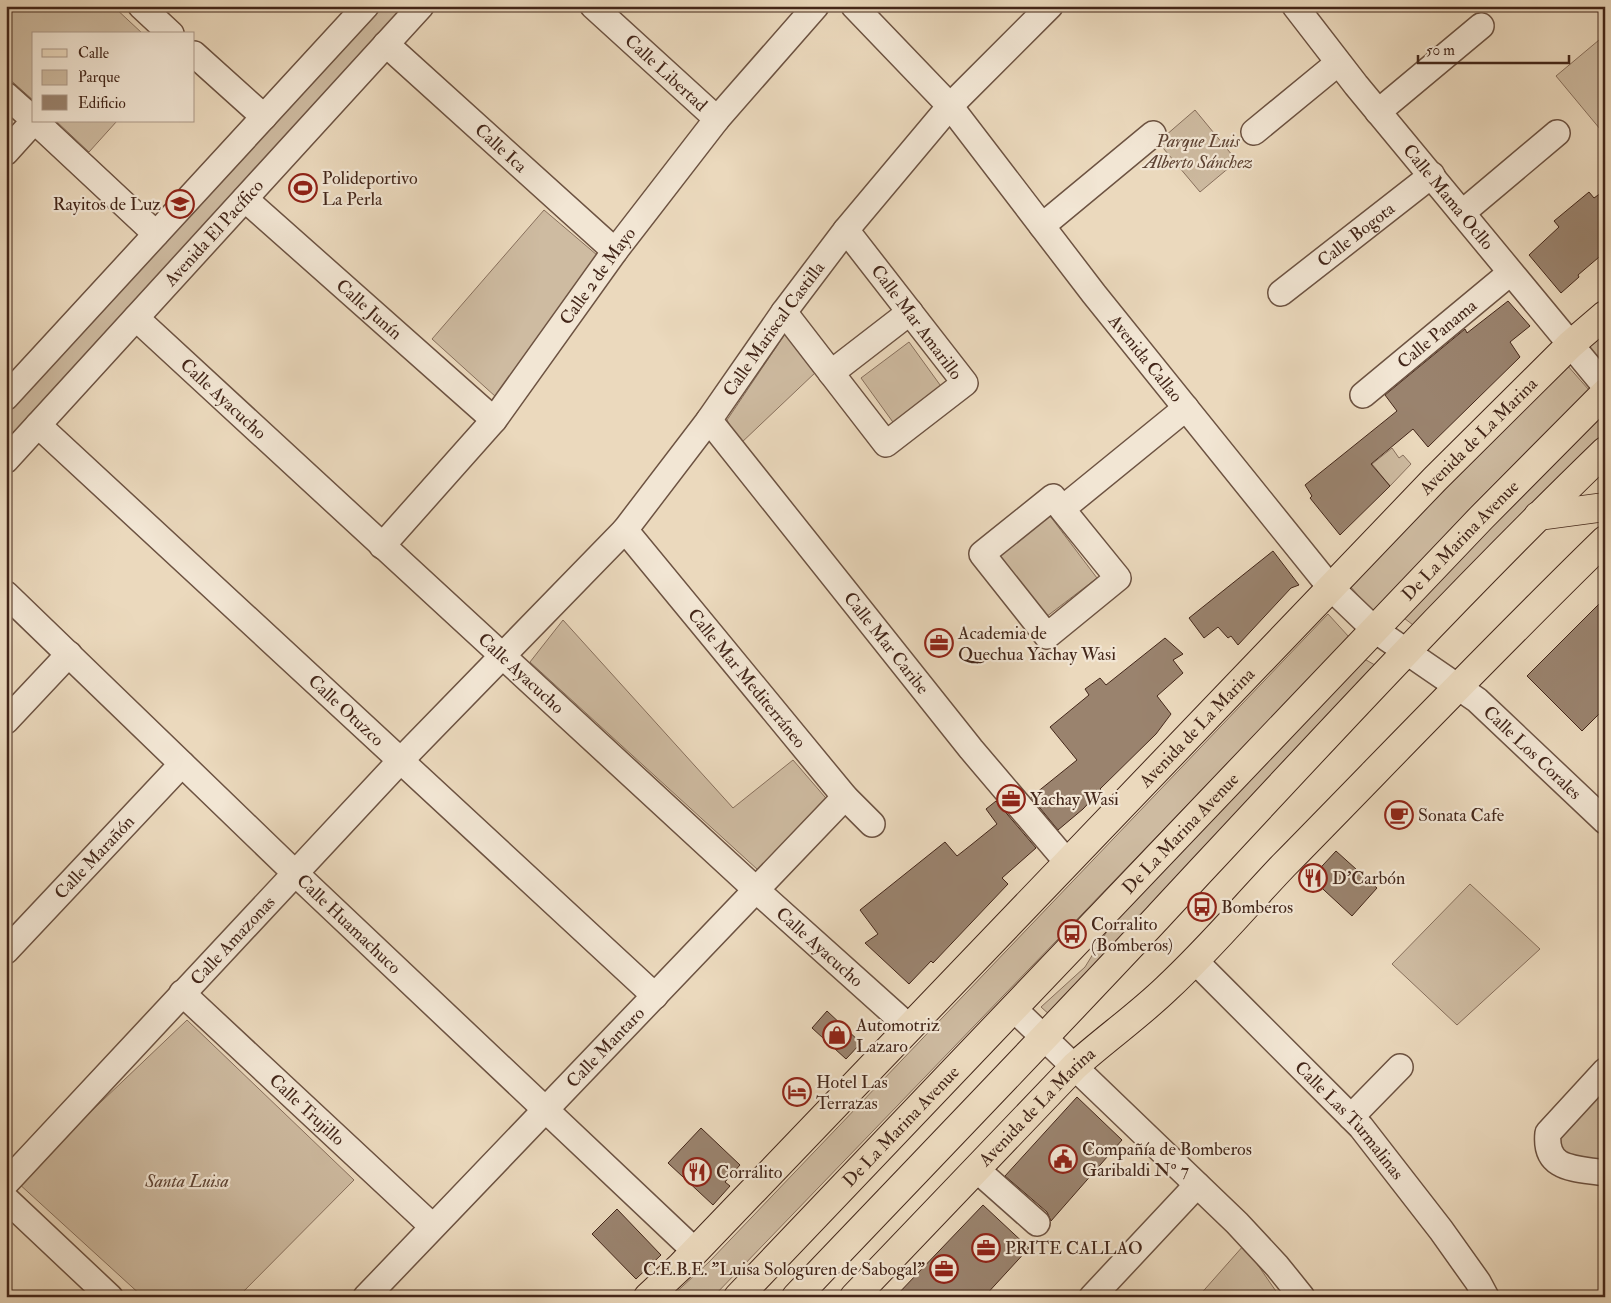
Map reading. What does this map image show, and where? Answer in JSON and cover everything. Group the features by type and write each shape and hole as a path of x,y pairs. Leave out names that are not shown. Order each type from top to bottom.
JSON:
{"main road":[{"name":"Avenida de La Marina","path":"648,1297 695,1252 1435,479 1570,345 1605,315"},
{"name":"De La Marina Avenue","path":"738,1297 1375,630 1605,393"},
{"path":"796,1297 1045,1037 1406,653 1538,516 1605,451"},
{"path":"1538,516 1605,507"},
{"name":"Avenida de La Marina","path":"854,1297 1075,1066 1107,1037 1166,990 1459,686 1601,552"}],"street":[{"path":"140,6 169,32"},
{"path":"6,397 366,6"},
{"name":"Avenida El Pacífico","path":"6,460 421,6"},
{"name":"Calle Libertad","path":"593,6 717,119"},
{"name":"Calle 2 de Mayo","path":"382,546 494,420 615,252 717,119 816,6"},
{"name":"Avenida Callao","path":"854,6 950,106 1042,226 1330,587 1375,630 1406,653 1459,686"},
{"name":"Calle Mariscal Castilla","path":"504,656 625,530 709,420 784,312 846,230 950,106 1050,6"},
{"name":"Calle Mama Ocllo","path":"1295,6 1338,63 1605,386"},
{"path":"1378,112 1481,26"},
{"name":"Calle Ica","path":"386,44 615,252"},
{"path":"195,55 264,117"},
{"path":"1254,132 1338,63"},
{"path":"6,94 32,119"},
{"path":"6,152 33,122"},
{"path":"35,122 156,234"},
{"path":"1462,213 1557,133"},
{"path":"1042,226 1153,134"},
{"name":"Calle Bogota","path":"1281,293 1432,175"},
{"name":"Calle Junín","path":"244,199 494,420"},
{"name":"Calle Mar Amarillo","path":"831,373 886,444 965,383 846,230"},
{"name":"Calle Panama","path":"1363,395 1510,273"},
{"path":"784,312 831,373 910,312"},
{"name":"Calle Ayacucho","path":"136,318 756,890 909,1027"},
{"path":"1062,509 1186,408"},
{"name":"Calle Mar Caribe","path":"709,420 971,749 1068,862"},
{"name":"Calle Otuzco","path":"38,425 655,996"},
{"path":"1052,497 1062,509 1118,578 1047,636 982,554 1052,497"},
{"name":"Calle Mar Mediterráneo","path":"625,530 845,798 872,824"},
{"name":"Calle Huamachuco","path":"6,594 295,873 695,1252"},
{"path":"6,721 69,654"},
{"name":"Calle Amazonas","path":"6,1183 401,760 504,656"},
{"name":"Calle Los Corales","path":"1459,686 1494,714 1605,821"},
{"name":"Calle Marañón","path":"6,951 182,764"},
{"name":"Calle Mantaro","path":"366,1297 432,1226 845,798"},
{"name":"Calle Las Turmalinas","path":"1195,961 1351,1117 1441,1230 1486,1297"},
{"name":"Calle Trujillo","path":"182,993 432,1226"},
{"path":"1014,1009 1197,1185 1277,1266 1302,1297"},
{"path":"1351,1117 1400,1067"},
{"path":"1605,1072 1548,1133 1547,1145 1551,1158 1560,1164 1605,1173"},
{"path":"976,1169 1037,1223"},
{"path":"1092,1297 1197,1185"},
{"path":"6,1199 110,1297"}],"green space":[{"path":"6,6 113,6 141,32 32,32 32,99 6,76"},
{"path":"381,6 415,6 6,454 6,416"},
{"path":"1605,35 1605,135 1556,76"},
{"name":"Parque Luis Alberto Sánchez","path":"1195,110 1237,161 1200,192 1158,142"},
{"path":"57,122 116,122 89,152"},
{"path":"544,210 597,255 496,397 432,339"},
{"path":"1605,328 1605,375 1583,348"},
{"path":"785,334 817,371 740,444 727,420"},
{"path":"909,342 943,389 895,425 861,378"},
{"path":"1567,365 1589,390 1476,502 1373,612 1350,586"},
{"path":"1605,408 1605,437 1553,486 1417,628 1400,615"},
{"path":"1392,448 1399,458 1403,455 1411,464 1390,486 1372,464"},
{"path":"1050,516 1097,578 1046,617 999,555"},
{"path":"1328,614 1349,637 713,1297 671,1297 709,1262"},
{"path":"563,620 733,808 793,760 831,804 758,870 530,662"},
{"path":"1361,657 1380,668 1051,1016 1041,1007 1085,967 1109,928"},
{"path":"1470,884 1540,949 1457,1025 1392,964"},
{"name":"Santa Luisa","path":"187,1020 354,1180 238,1297 143,1297 17,1182"},
{"path":"1605,1087 1605,1163 1561,1155 1554,1139"},
{"path":"1244,1245 1280,1297 1198,1297"}],"building":[{"path":"1605,190 1605,252 1578,275 1579,277 1561,293 1529,255 1559,227 1554,221 1589,192 1594,198"},
{"path":"1508,301 1530,326 1510,342 1520,357 1428,447 1413,429 1371,464 1390,486 1340,535 1310,498 1312,496 1305,485 1397,411 1385,395 1465,329 1467,333"},
{"path":"1273,551 1299,585 1291,588 1238,645 1231,636 1228,638 1218,627 1204,638 1189,618"},
{"path":"1605,598 1605,708 1582,731 1527,676"},
{"path":"1165,638 1183,654 1173,660 1183,673 1157,696 1171,714 1156,734 1100,789 1083,809 1058,830 1031,797 1077,760 1050,727 1089,695 1085,689 1100,678 1106,685"},
{"path":"996,801 1036,848 1002,878 1008,884 933,963 931,961 909,984 865,943 878,934 860,910 945,842 957,856 971,845 997,824 986,809"},
{"path":"1336,851 1377,888 1352,916 1311,878"},
{"name":"Automotriz Lazaro","path":"827,1011 861,1043 846,1059 812,1028"},
{"name":"Compañía de Bomberos Garibaldi Nº 7","path":"1077,1097 1122,1140 1051,1221 1047,1212 1005,1176"},
{"path":"701,1128 740,1165 725,1182 730,1186 713,1205 668,1163"},
{"name":"PRITE CALLAO","path":"983,1205 1029,1248 984,1297 895,1297"},
{"path":"617,1209 661,1255 636,1279 592,1234"}],"place":[{"name":"Polideportivo La Perla","path":"303,188"},
{"name":"Rayitos de Luz","path":"180,204"},
{"name":"Academia de Quechua Yachay Wasi","path":"939,643"},
{"name":"Yachay Wasi","path":"1011,799"},
{"name":"Sonata Cafe","path":"1399,815"},
{"name":"D'Carbón","path":"1313,878"},
{"name":"Bomberos","path":"1202,907"},
{"name":"Corralito (Bomberos)","path":"1072,934"},
{"name":"Automotriz Lazaro","path":"837,1035"},
{"name":"Hotel Las Terrazas","path":"797,1092"},
{"name":"Compañía de Bomberos Garibaldi Nº 7","path":"1063,1159"},
{"name":"Corralito","path":"697,1172"},
{"name":"PRITE CALLAO","path":"986,1248"},
{"name":"C.E.B.E. \"Luisa Sologuren de Sabogal\"","path":"944,1269"}]}
